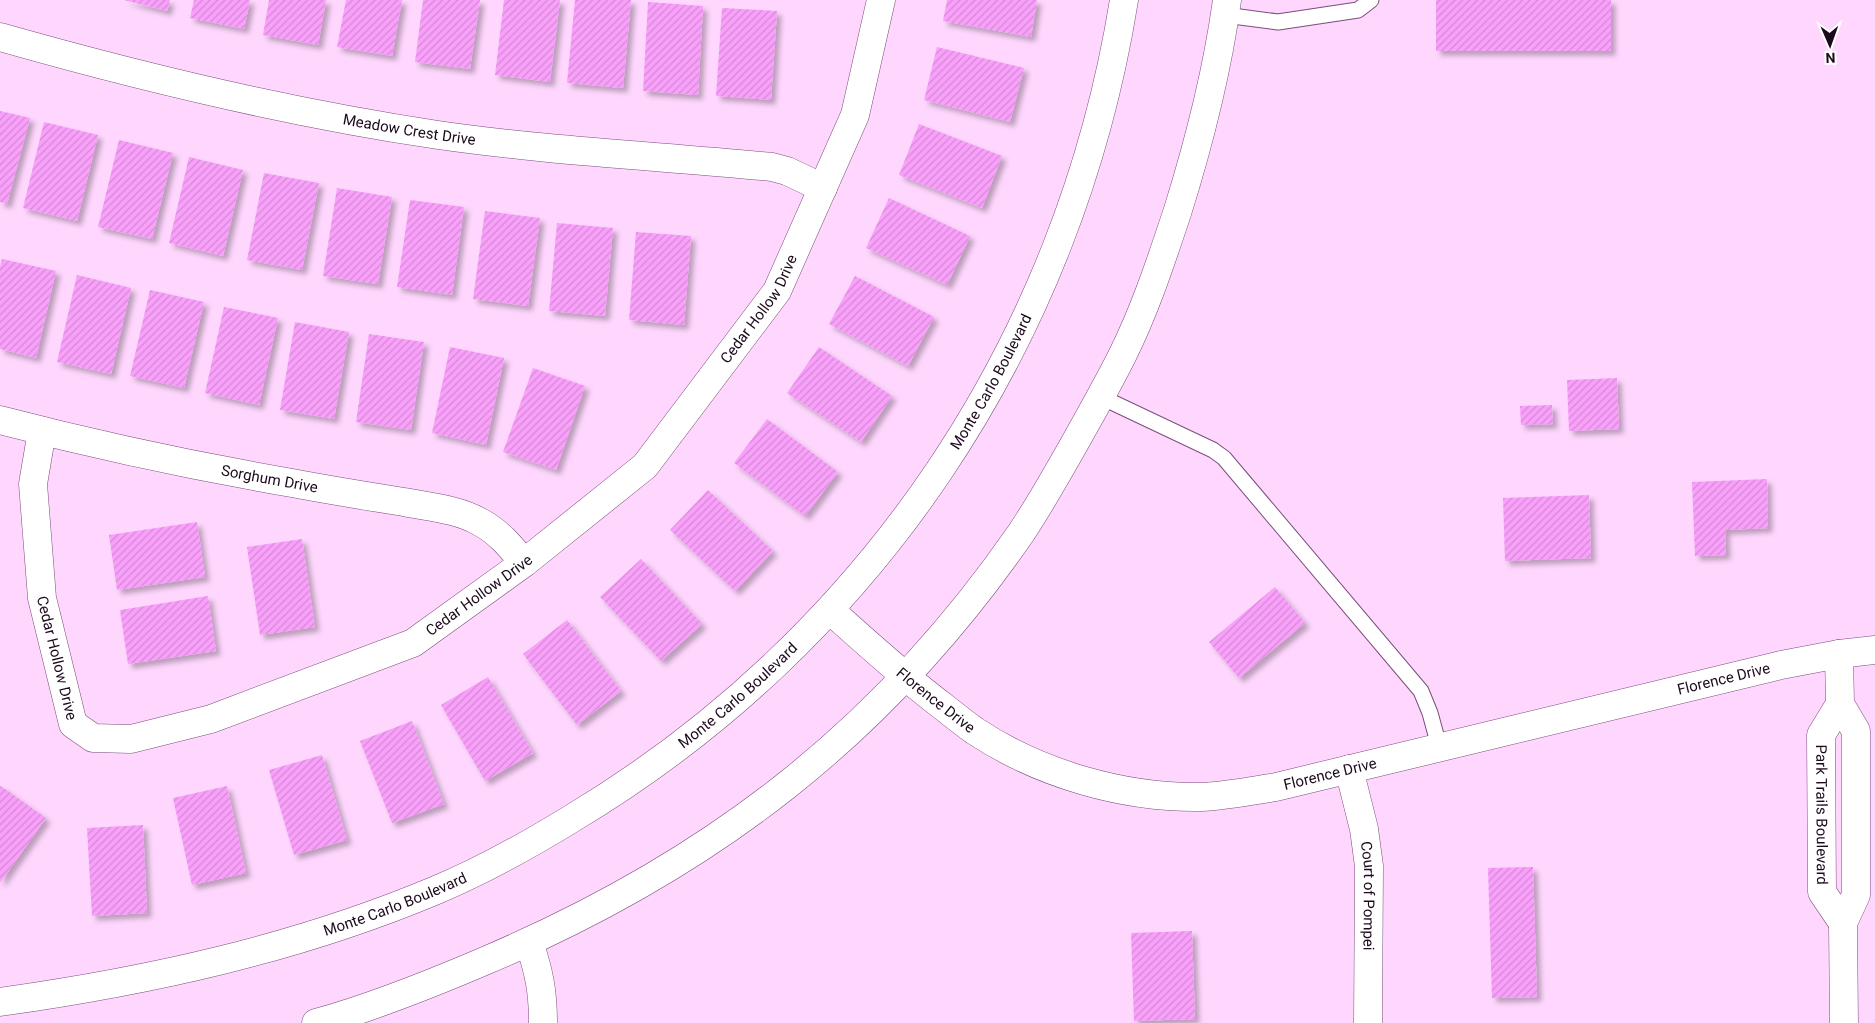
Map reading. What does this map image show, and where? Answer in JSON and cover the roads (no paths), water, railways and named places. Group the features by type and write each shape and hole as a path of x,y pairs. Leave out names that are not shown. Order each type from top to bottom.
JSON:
{"street":[{"name":"Cedar Hollow Drive","path":"42,431 33,484 42,598 73,724 93,738 131,739 211,719 413,642 524,563 645,466 777,291 855,115 881,0"},
{"name":"Monte Carlo Boulevard","path":"0,1002 80,990 224,961 277,947 382,912 437,890 495,863 591,808 683,744 763,676 830,610 905,519 969,426 996,377 1038,293 1063,232 1095,137 1124,0"},
{"path":"316,1023 435,982 529,942 633,888 689,856 739,822 789,784 836,745 905,678 976,594 1022,530 1052,484 1101,397 1138,322 1166,246 1203,127 1217,64 1226,8"},
{"name":"Meadow Crest Drive","path":"0,37 131,72 366,123 523,146 772,167 787,171 823,188"},
{"name":"Sorghum Drive","path":"0,420 42,431 275,480 432,507 462,514 496,532 524,563"},
{"name":"Florence Drive","path":"830,610 905,678 974,730 1002,747 1068,776 1134,792 1185,796 1235,794 1276,787 1439,746 1781,665 1839,654 1875,650"},
{"path":"1839,654 1840,704 1856,731 1856,895 1843,923 1844,1023"},
{"name":"Park Trails Boulevard","path":"1840,704 1821,734 1822,892 1843,923"},
{"name":"Court of Pompei","path":"1349,769 1364,830 1369,866 1368,1023"},
{"path":"529,942 542,986 542,1023"}],"lane":[{"path":"1226,8 1278,22 1358,10 1371,0"},
{"path":"1101,397 1213,450 1231,464 1421,691 1430,713 1439,746"}]}
